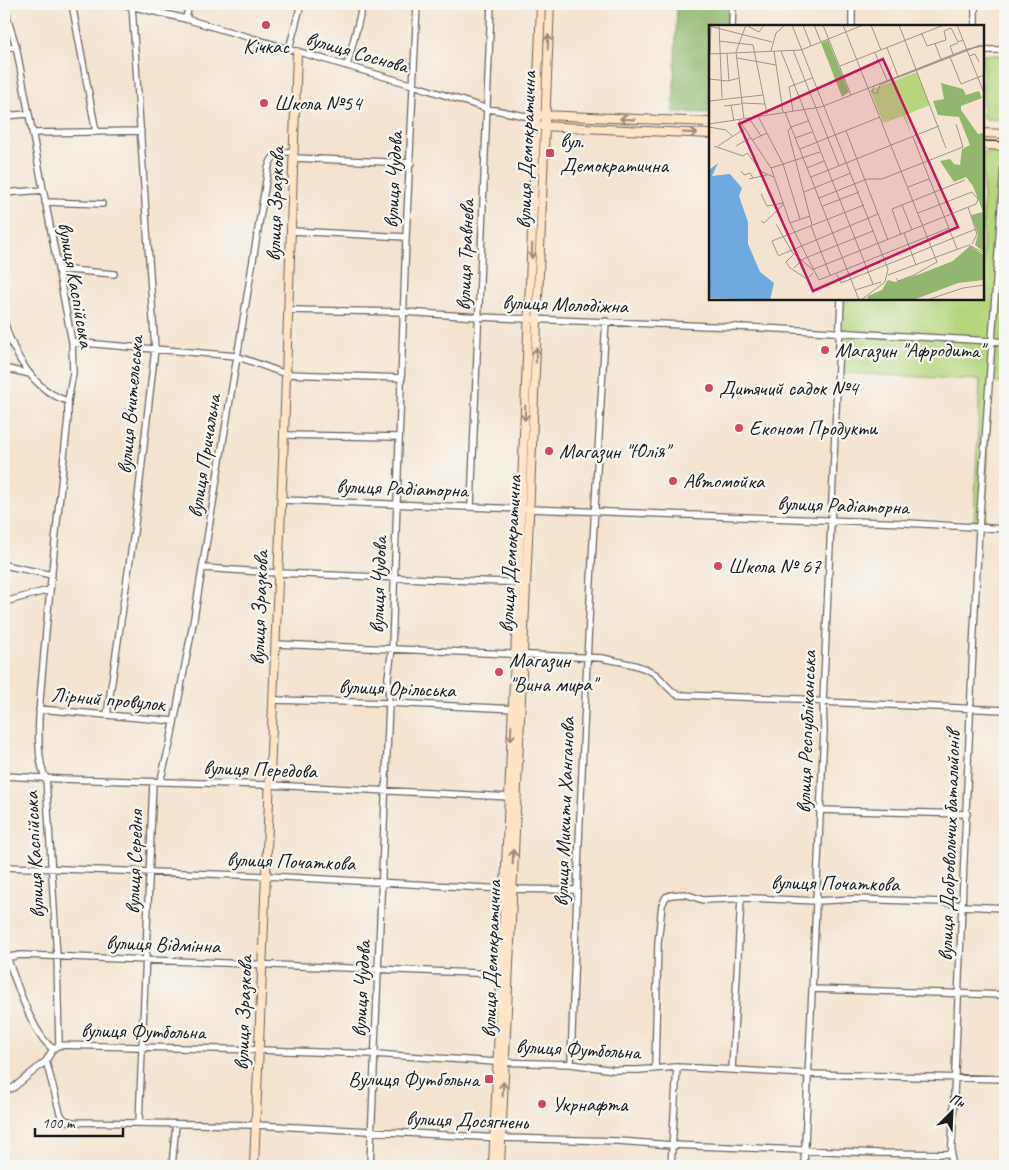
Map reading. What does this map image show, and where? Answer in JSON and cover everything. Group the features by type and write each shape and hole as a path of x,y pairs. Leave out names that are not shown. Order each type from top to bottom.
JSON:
{"street":[{"name":"вулиця Каспійська","path":"5,4 16,46 72,342 73,373 68,401 68,418 49,590 39,709 41,764 46,778 57,956 56,1047"},
{"path":"72,4 96,132"},
{"name":"вулиця Соснова","path":"122,4 186,19 486,108 525,116"},
{"path":"186,19 189,4"},
{"name":"вулиця Зразкова","path":"254,1166 294,155 293,50 301,4"},
{"path":"347,66 364,4"},
{"name":"вулиця Чудова","path":"370,1166 379,969 389,664 392,649 406,237 411,163 417,4"},
{"name":"вулиця Травнева","path":"471,506 491,4"},
{"name":"вулиця Демократична","path":"541,4 541,115"},
{"name":"вулиця Демократична","path":"500,1166 498,1137 500,1062 526,508 540,126 550,4"},
{"path":"732,25 733,4"},
{"path":"852,4 852,25"},
{"path":"975,4 975,25"},
{"name":"вулиця Вчительська","path":"107,715 134,532 155,349 132,6"},
{"path":"4,48 16,46"},
{"path":"984,50 1005,50"},
{"path":"4,116 28,114"},
{"path":"525,116 541,115 709,122"},
{"path":"525,116 540,126 709,134"},
{"path":"33,132 141,131"},
{"path":"984,133 1005,134"},
{"path":"984,145 1005,146"},
{"name":"вулиця Добровольчих батальйонів","path":"951,1166 979,528 1005,150"},
{"name":"вулиця Причальна","path":"156,782 170,744 202,568 270,162 276,154 281,152 294,155"},
{"path":"294,155 411,163"},
{"path":"4,194 43,190"},
{"path":"45,202 102,204"},
{"path":"291,231 406,237"},
{"path":"58,269 114,274"},
{"name":"вулиця Республіканська","path":"804,1166 841,300"},
{"name":"вулиця Молодіжна","path":"288,310 404,312 479,317 840,331 1005,342"},
{"path":"4,321 11,343 30,374 50,393 68,401"},
{"name":"вулиця Микити Ханганова","path":"571,1064 587,658 606,321"},
{"path":"72,342 236,356 286,374 402,378"},
{"path":"4,368 30,374"},
{"path":"284,435 399,437"},
{"name":"вулиця Радіаторна","path":"281,500 526,508 1005,529"},
{"path":"4,565 52,575"},
{"path":"202,568 278,573 522,582"},
{"path":"4,602 49,590"},
{"path":"275,644 602,658 645,669 656,675 670,691 678,695 800,699 823,702 1005,710"},
{"name":"вулиця Орільська","path":"273,700 516,709"},
{"name":"Лірний провулок","path":"39,709 174,721"},
{"name":"вулиця Передова","path":"4,776 269,785 512,797"},
{"name":"вулиця Середня","path":"139,1123 150,872 156,782"},
{"path":"819,810 966,814"},
{"name":"вулиця Початкова","path":"4,867 382,881 508,889 577,890"},
{"name":"вулиця Демократична","path":"500,1062 500,974 508,889"},
{"name":"вулиця Початкова","path":"655,1068 658,943 662,905 666,897 670,895 685,894 703,900 741,898 816,901 854,899 944,902 963,906 1005,908"},
{"path":"732,1070 741,898"},
{"path":"4,950 5,958 33,1020 46,1043 56,1047 46,1061 13,1088 4,1090"},
{"name":"вулиця Відмінна","path":"5,958 21,955 57,956 500,974"},
{"path":"813,989 959,992 1005,995"},
{"name":"вулиця Футбольна","path":"56,1047 143,1047 374,1054 500,1062 571,1064 614,1070 677,1067 808,1074 1005,1079"},
{"name":"вулиця Досягнень","path":"46,1061 60,1113 64,1120 72,1122 256,1125 672,1145 951,1154"},
{"path":"671,1166 677,1067"},
{"path":"172,1166 176,1124"},
{"name":"вулиця Демократична","path":"493,1166 498,1137"}],"green space":[{"path":"677,4 729,4 729,25 709,25 709,113 673,112"},
{"path":"984,55 1005,55 1005,120 984,119"},
{"path":"984,152 1005,153 1005,382 991,382 985,523 974,522 980,380 842,373 845,300 984,300"}],"tram line":[{"path":"984,141 1005,142"}],"place":[{"name":"Кічкас","path":"266,25"},
{"name":"Школа №54","path":"264,103"},
{"name":"вул. Демократична","path":"550,153"},
{"name":"Магазин \"Афродита\"","path":"825,350"},
{"name":"Дитячий садок №4","path":"709,388"},
{"name":"Економ Продукти","path":"739,428"},
{"name":"Магазин \"Юлія\"","path":"549,451"},
{"name":"Автомойка","path":"673,481"},
{"name":"Школа № 67","path":"718,566"},
{"name":"Магазин \"Вина мира\"","path":"499,672"},
{"name":"Вулиця Футбольна","path":"489,1079"},
{"name":"Укрнафта","path":"542,1104"}]}
